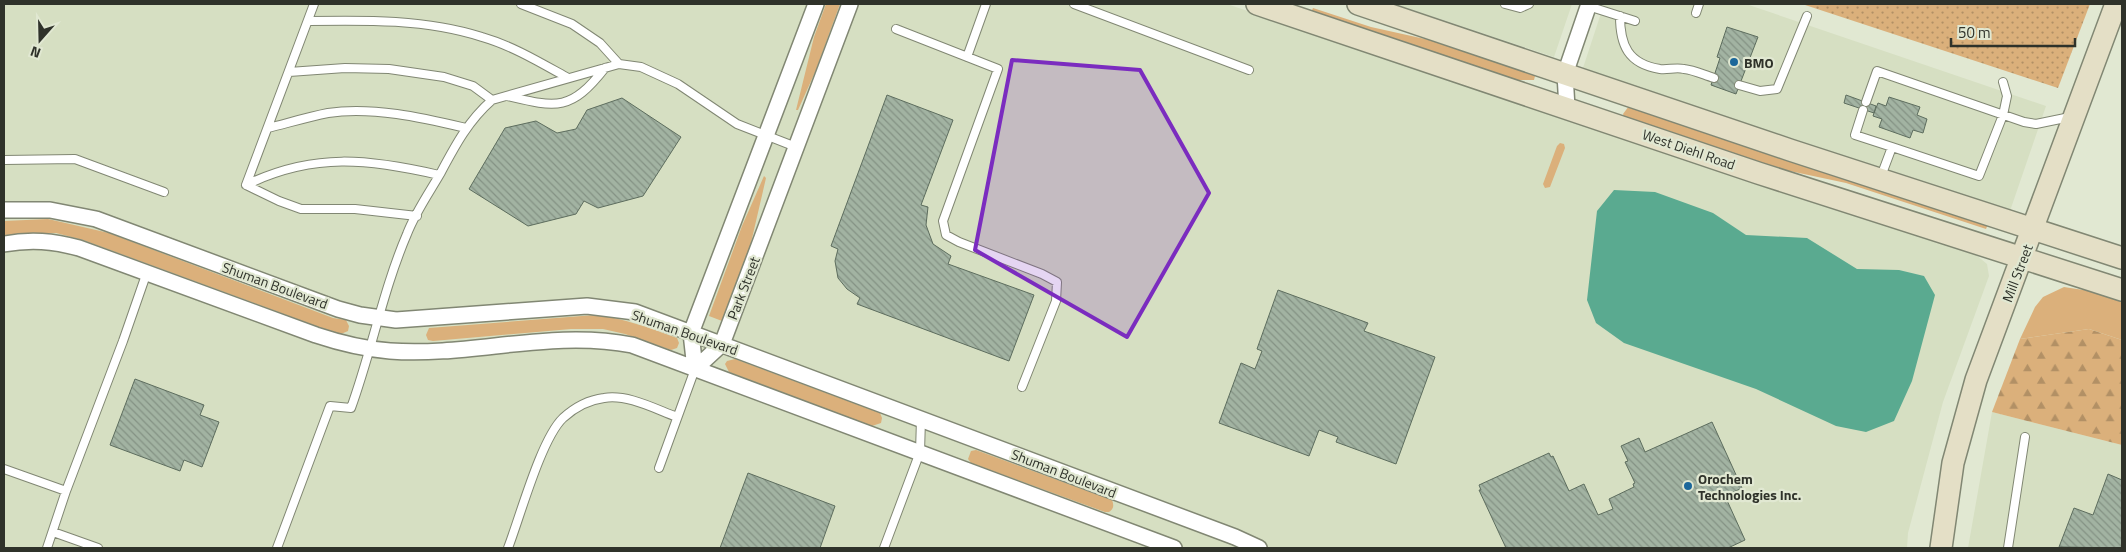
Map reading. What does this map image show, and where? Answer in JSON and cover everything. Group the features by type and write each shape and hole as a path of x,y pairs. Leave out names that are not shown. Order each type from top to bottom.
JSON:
{"street":[{"path":"695,368 691,333 816,4"},
{"name":"Park Street","path":"695,368 722,344 850,4"},
{"path":"1358,4 1880,180 2122,258"},
{"name":"Mill Street","path":"1941,548 1949,483 1976,380 2116,4"},
{"path":"1567,108 1565,74 1588,5"},
{"name":"West Diehl Road","path":"1268,6 1758,173 2122,290"},
{"name":"Shuman Boulevard","path":"4,210 50,210 96,219 338,309 377,318 396,320 587,306 635,312 1259,548"},
{"path":"4,244 25,240 54,241 79,248 345,345 370,349 424,351 574,339 604,340 632,345 1174,548"}],"lane":[{"path":"246,185 314,4"},
{"path":"521,4 572,24 600,43 619,64"},
{"path":"967,56 986,4"},
{"path":"1074,4 1249,70"},
{"path":"1505,4 1520,8 1529,4"},
{"path":"1696,13 1699,4"},
{"path":"1588,5 1634,21"},
{"path":"1620,16 1620,35 1623,47 1633,58 1646,66 1661,70 1683,68 1714,78"},
{"path":"1739,85 1760,91 1777,89 1807,16"},
{"path":"308,21 360,20 432,25 483,37 522,52 568,78"},
{"path":"896,28 998,69 943,221 946,234 959,242 1042,274 1057,282 1056,301 1022,387"},
{"path":"277,548 330,406 351,408 370,349 377,318 407,233 466,128 476,113 492,100 619,64 642,67 678,84 737,124 766,137 796,147"},
{"path":"289,72 345,68 389,69 444,78 472,86 492,100"},
{"path":"506,96 541,104 564,104 577,98 590,87 605,68"},
{"path":"2003,82 2007,96 2003,115 1979,176 1855,135 1877,71 2003,115 2036,124 2074,116"},
{"path":"268,128 330,113 375,112 421,117 466,128"},
{"path":"1880,180 1892,147"},
{"path":"4,160 75,159 164,192"},
{"path":"246,185 266,175 310,164 357,160 389,164 439,175"},
{"path":"246,185 301,209 355,210 416,216"},
{"path":"48,548 66,491 147,272"},
{"path":"659,468 695,368"},
{"path":"508,548 539,461 548,441 562,419 581,405 605,398 629,400 677,417"},
{"path":"884,548 920,452 921,419"},
{"path":"2008,548 2025,437"},
{"path":"4,469 66,491"},
{"path":"53,532 98,548"}],"highlighted area":[{"path":"1012,60 1140,70 1209,193 1127,337 975,250"}],"shaded area":[{"path":"4,4 1227,4 1599,130 1975,254 1987,264 1989,276 1943,402 1908,533 1907,548 4,548"},
{"path":"1395,4 1572,4 1554,57"},
{"path":"1604,4 1746,4 2046,106 2010,211 1582,71"},
{"path":"1614,190 1655,192 1713,213 1746,235 1807,238 1857,269 1899,270 1924,276 1935,295 1912,381 1894,421 1866,432 1836,426 1756,389 1624,343 1596,323 1587,300 1597,211"},
{"path":"1992,412 2122,445 2122,548 1968,548"}],"green space":[{"path":"826,4 840,4 816,70 798,110 796,110 814,37"},
{"path":"1802,4 2090,4 2058,88"},
{"path":"1313,8 1371,27 1443,43 1529,72 1535,76 1534,80 1511,80 1311,12"},
{"path":"1629,106 1988,224 1986,229 1846,183 1761,165 1625,119 1623,114"},
{"path":"1560,143 1564,144 1565,148 1550,187 1545,188 1543,184 1557,146"},
{"path":"764,176 766,178 750,247 722,321 709,316 742,226"},
{"path":"48,219 109,233 333,318 346,320 349,326 348,331 341,334 316,326 83,240 56,233 4,235 4,221"},
{"path":"2064,287 2090,291 2122,301 2122,340 2089,329 2020,339 2035,307 2043,297"},
{"path":"595,315 616,318 646,327 677,338 679,343 677,348 671,350 625,334 603,329 571,329 433,341 428,340 426,335 429,328"},
{"path":"2089,329 2122,340 2122,445 1992,412 2020,339"},
{"path":"735,359 880,413 881,423 872,426 729,372 725,364 727,361"},
{"path":"976,450 1112,500 1113,508 1109,512 1105,512 971,463 968,459 971,451"}],"building":[{"name":"BMO","path":"1727,27 1758,37 1736,94 1711,85 1720,58 1717,57"},
{"path":"887,95 953,120 921,205 928,207 926,225 933,244 951,256 948,264 1034,295 1009,361 857,304 860,298 847,289 838,278 835,261 838,249 831,246"},
{"path":"1846,95 1876,106 1874,113 1844,103"},
{"path":"1889,97 1920,107 1917,115 1927,119 1923,133 1913,130 1910,138 1879,127 1882,119 1873,116 1874,113 1878,103 1886,106"},
{"path":"622,98 681,137 643,196 598,208 584,201 576,214 528,226 469,189 505,128 536,121 557,133 576,129 587,110"},
{"path":"1278,290 1368,323 1364,331 1435,357 1396,464 1336,442 1338,437 1319,430 1309,456 1219,423 1241,363 1255,369 1262,351 1257,349"},
{"path":"135,379 204,405 200,415 219,422 202,467 184,460 180,471 110,445"},
{"name":"Orochem Technologies Inc.","path":"1712,422 1742,488 1725,496 1745,540 1728,548 1506,548 1479,490 1481,490 1479,485 1549,453 1551,457 1553,456 1569,491 1584,484 1598,515 1613,509 1609,499 1634,487 1633,484 1635,483 1625,462 1628,461 1621,446 1639,438 1645,452"},
{"path":"748,473 835,506 820,548 720,548"},
{"path":"2108,474 2122,480 2122,548 2059,547 2074,508 2093,515"}],"place":[{"name":"BMO","path":"1734,62"},
{"name":"Orochem Technologies Inc.","path":"1688,486"}]}
